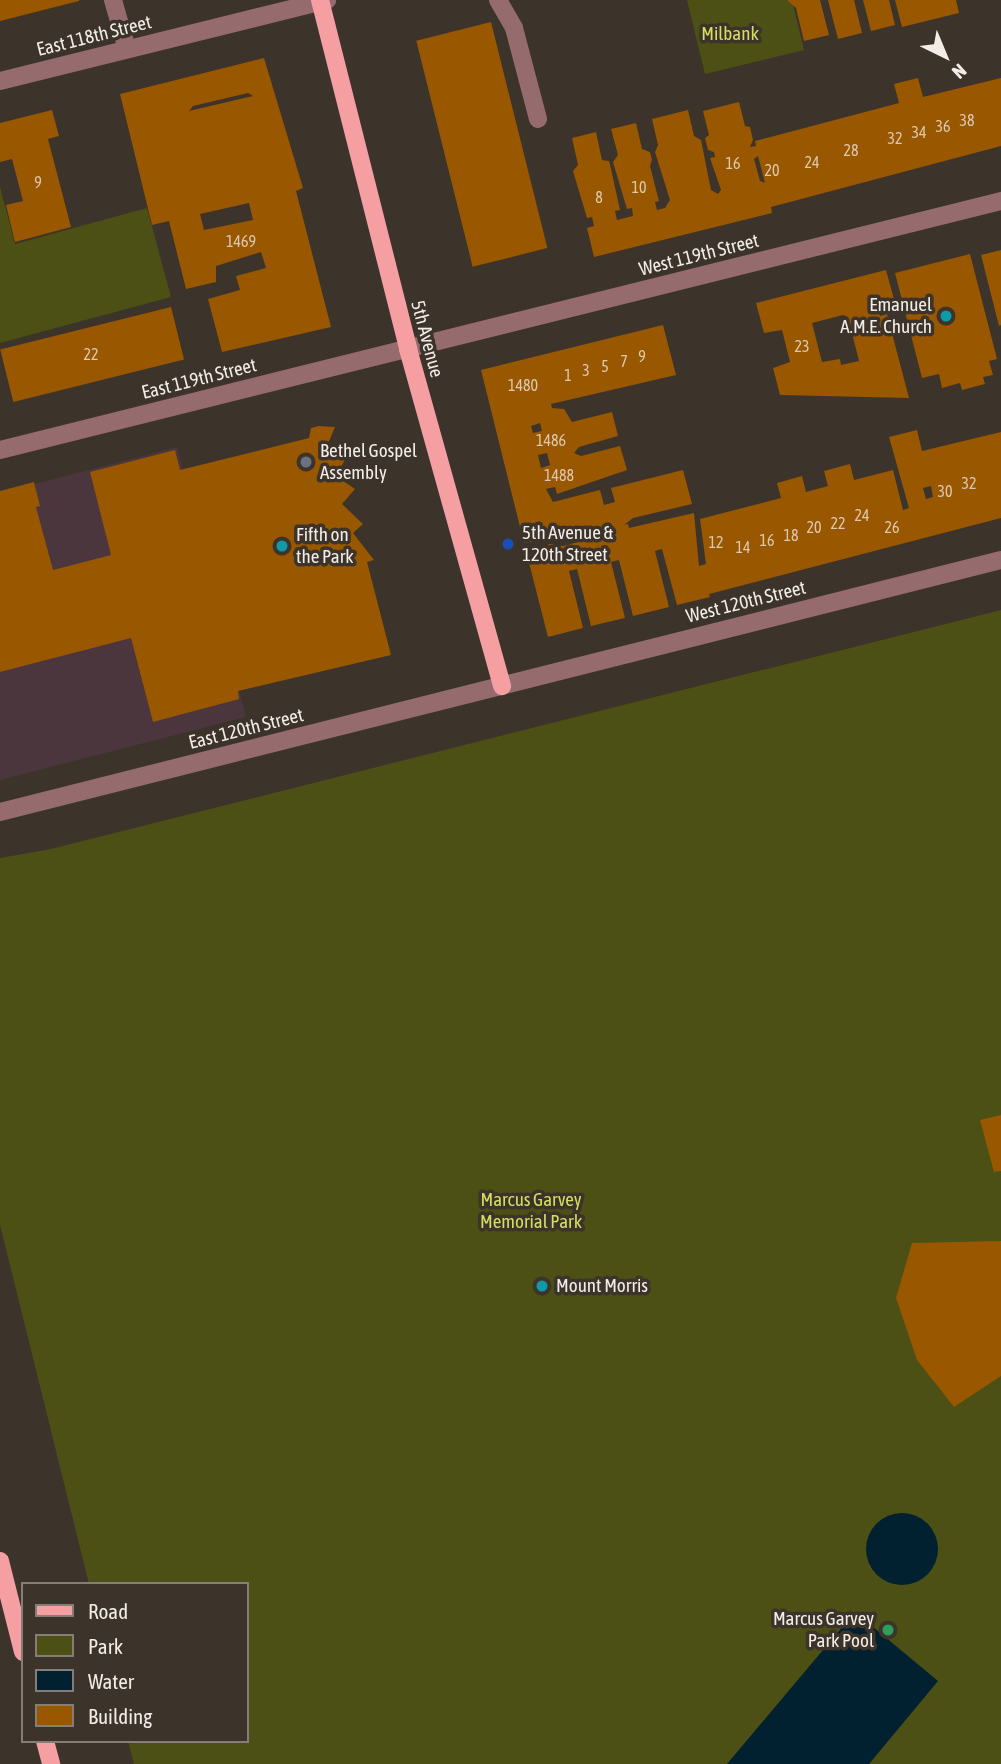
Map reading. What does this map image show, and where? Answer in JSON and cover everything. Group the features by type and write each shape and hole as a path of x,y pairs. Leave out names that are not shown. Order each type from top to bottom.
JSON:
{"main road":[{"name":"5th Avenue","path":"322,1 408,349 502,686"},
{"path":"0,1561 21,1644"},
{"path":"46,1743 51,1764"}],"street":[{"path":"113,0 127,49"},
{"path":"498,0 514,28 538,119"},
{"name":"East 118th Street","path":"0,81 322,1"},
{"name":"West 119th Street","path":"408,349 1001,201"},
{"name":"East 119th Street","path":"0,450 408,349"},
{"name":"West 120th Street","path":"502,686 1001,560"},
{"name":"East 120th Street","path":"0,812 502,686"}],"shaded area":[{"path":"177,447 246,717 0,780 0,493"}],"green space":[{"name":"Milbank","path":"687,0 792,0 804,50 705,74"},
{"path":"0,187 15,244 147,208 171,297 0,343"},
{"name":"Marcus Garvey Memorial Park","path":"1001,610 1001,1764 134,1764 129,1743 248,1743 248,1582 89,1582 0,1225 0,858 51,849"}],"water":[{"path":"902,1513 922,1519 932,1529 938,1549 932,1569 922,1579 902,1585 882,1579 872,1569 866,1549 872,1529 882,1519"},
{"path":"855,1612 938,1681 869,1764 727,1764"}],"building":[{"path":"0,0 79,0 79,1 0,21"},
{"path":"787,0 820,0 829,35 804,41 796,8"},
{"path":"828,0 854,0 862,33 838,39"},
{"path":"863,0 889,0 895,25 871,31"},
{"path":"895,0 956,0 959,13 902,27"},
{"path":"491,22 547,248 473,267 416,41"},
{"path":"264,58 303,188 296,191 331,327 222,352 208,299 240,290 236,276 266,268 261,252 216,266 216,282 186,289 169,221 152,225 120,94","holes":["248,93 253,96 189,111 193,106","249,203 253,220 204,230 200,214"]},
{"path":"918,78 923,97 1001,78 1001,146 771,207 772,213 594,257 587,228 594,226 592,217 587,218 573,171 578,165 572,138 596,132 602,160 609,161 611,169 620,210 615,211 617,220 633,216 632,208 627,209 613,162 618,155 611,129 636,123 642,149 650,152 652,160 650,166 659,201 655,202 657,210 665,208 670,200 655,152 658,145 652,119 688,110 694,136 701,140 711,190 718,194 721,190 710,158 715,157 714,152 708,150 705,138 709,135 703,111 739,102 745,126 750,127 753,140 750,147 756,146 755,141 899,103 894,84","holes":["758,156 765,183 760,181 754,159"]},
{"path":"52,110 59,136 48,139 71,227 15,242 6,205 23,201 12,159 0,162 0,123"},
{"path":"1001,250 1001,325 999,326 981,255"},
{"name":"Emanuel A.M.E. Church","path":"970,254 997,359 989,361 993,375 983,377 985,384 962,390 960,383 942,388 939,374 922,378 895,273"},
{"path":"886,270 895,303 877,307 880,316 887,314 909,398 780,395 773,368 790,362 782,330 764,333 756,303","holes":["843,315 848,317 859,361 841,365 840,359 822,362 812,323"]},
{"path":"171,307 184,359 13,402 0,350"},
{"path":"663,325 676,375 551,404 552,408 564,409 572,422 612,412 618,436 579,447 574,453 581,456 620,446 627,470 557,494 555,487 546,489 553,502 600,490 604,505 615,502 611,488 683,470 692,504 633,518 624,525 628,524 629,528 694,513 699,566 706,564 700,519 781,498 777,483 802,476 806,492 828,486 824,471 850,464 854,480 893,470 903,510 909,508 889,437 917,430 922,451 1001,432 1001,518 709,594 710,597 677,605 662,549 655,551 669,607 633,616 619,560 611,562 625,618 591,626 577,569 569,571 583,628 548,637 527,555 545,550 549,544 563,546 605,535 606,532 602,528 524,543 481,370","holes":["540,423 542,431 533,433 531,426","547,453 550,465 541,468 538,455","931,486 933,497 926,499 923,488"]},
{"path":"335,427 327,446 347,456 336,476 355,489 342,504 363,524 353,533 374,560 367,562 391,655 238,691 239,699 153,722 131,638 0,672 0,491 34,482 40,506 36,507 53,570 111,555 90,472 175,450 180,470 309,438 311,428"},
{"path":"1001,1115 1001,1171 994,1172 980,1120"},
{"path":"1001,1241 1001,1376 954,1407 917,1360 896,1298 912,1243"}],"place":[{"name":"Emanuel A.M.E. Church","path":"946,316"},
{"name":"Bethel Gospel Assembly","path":"306,462"},
{"name":"5th Avenue & 120th Street","path":"508,544"},
{"name":"Fifth on the Park","path":"282,546"},
{"name":"Mount Morris","path":"542,1286"},
{"name":"Marcus Garvey Park Pool","path":"888,1630"}]}
